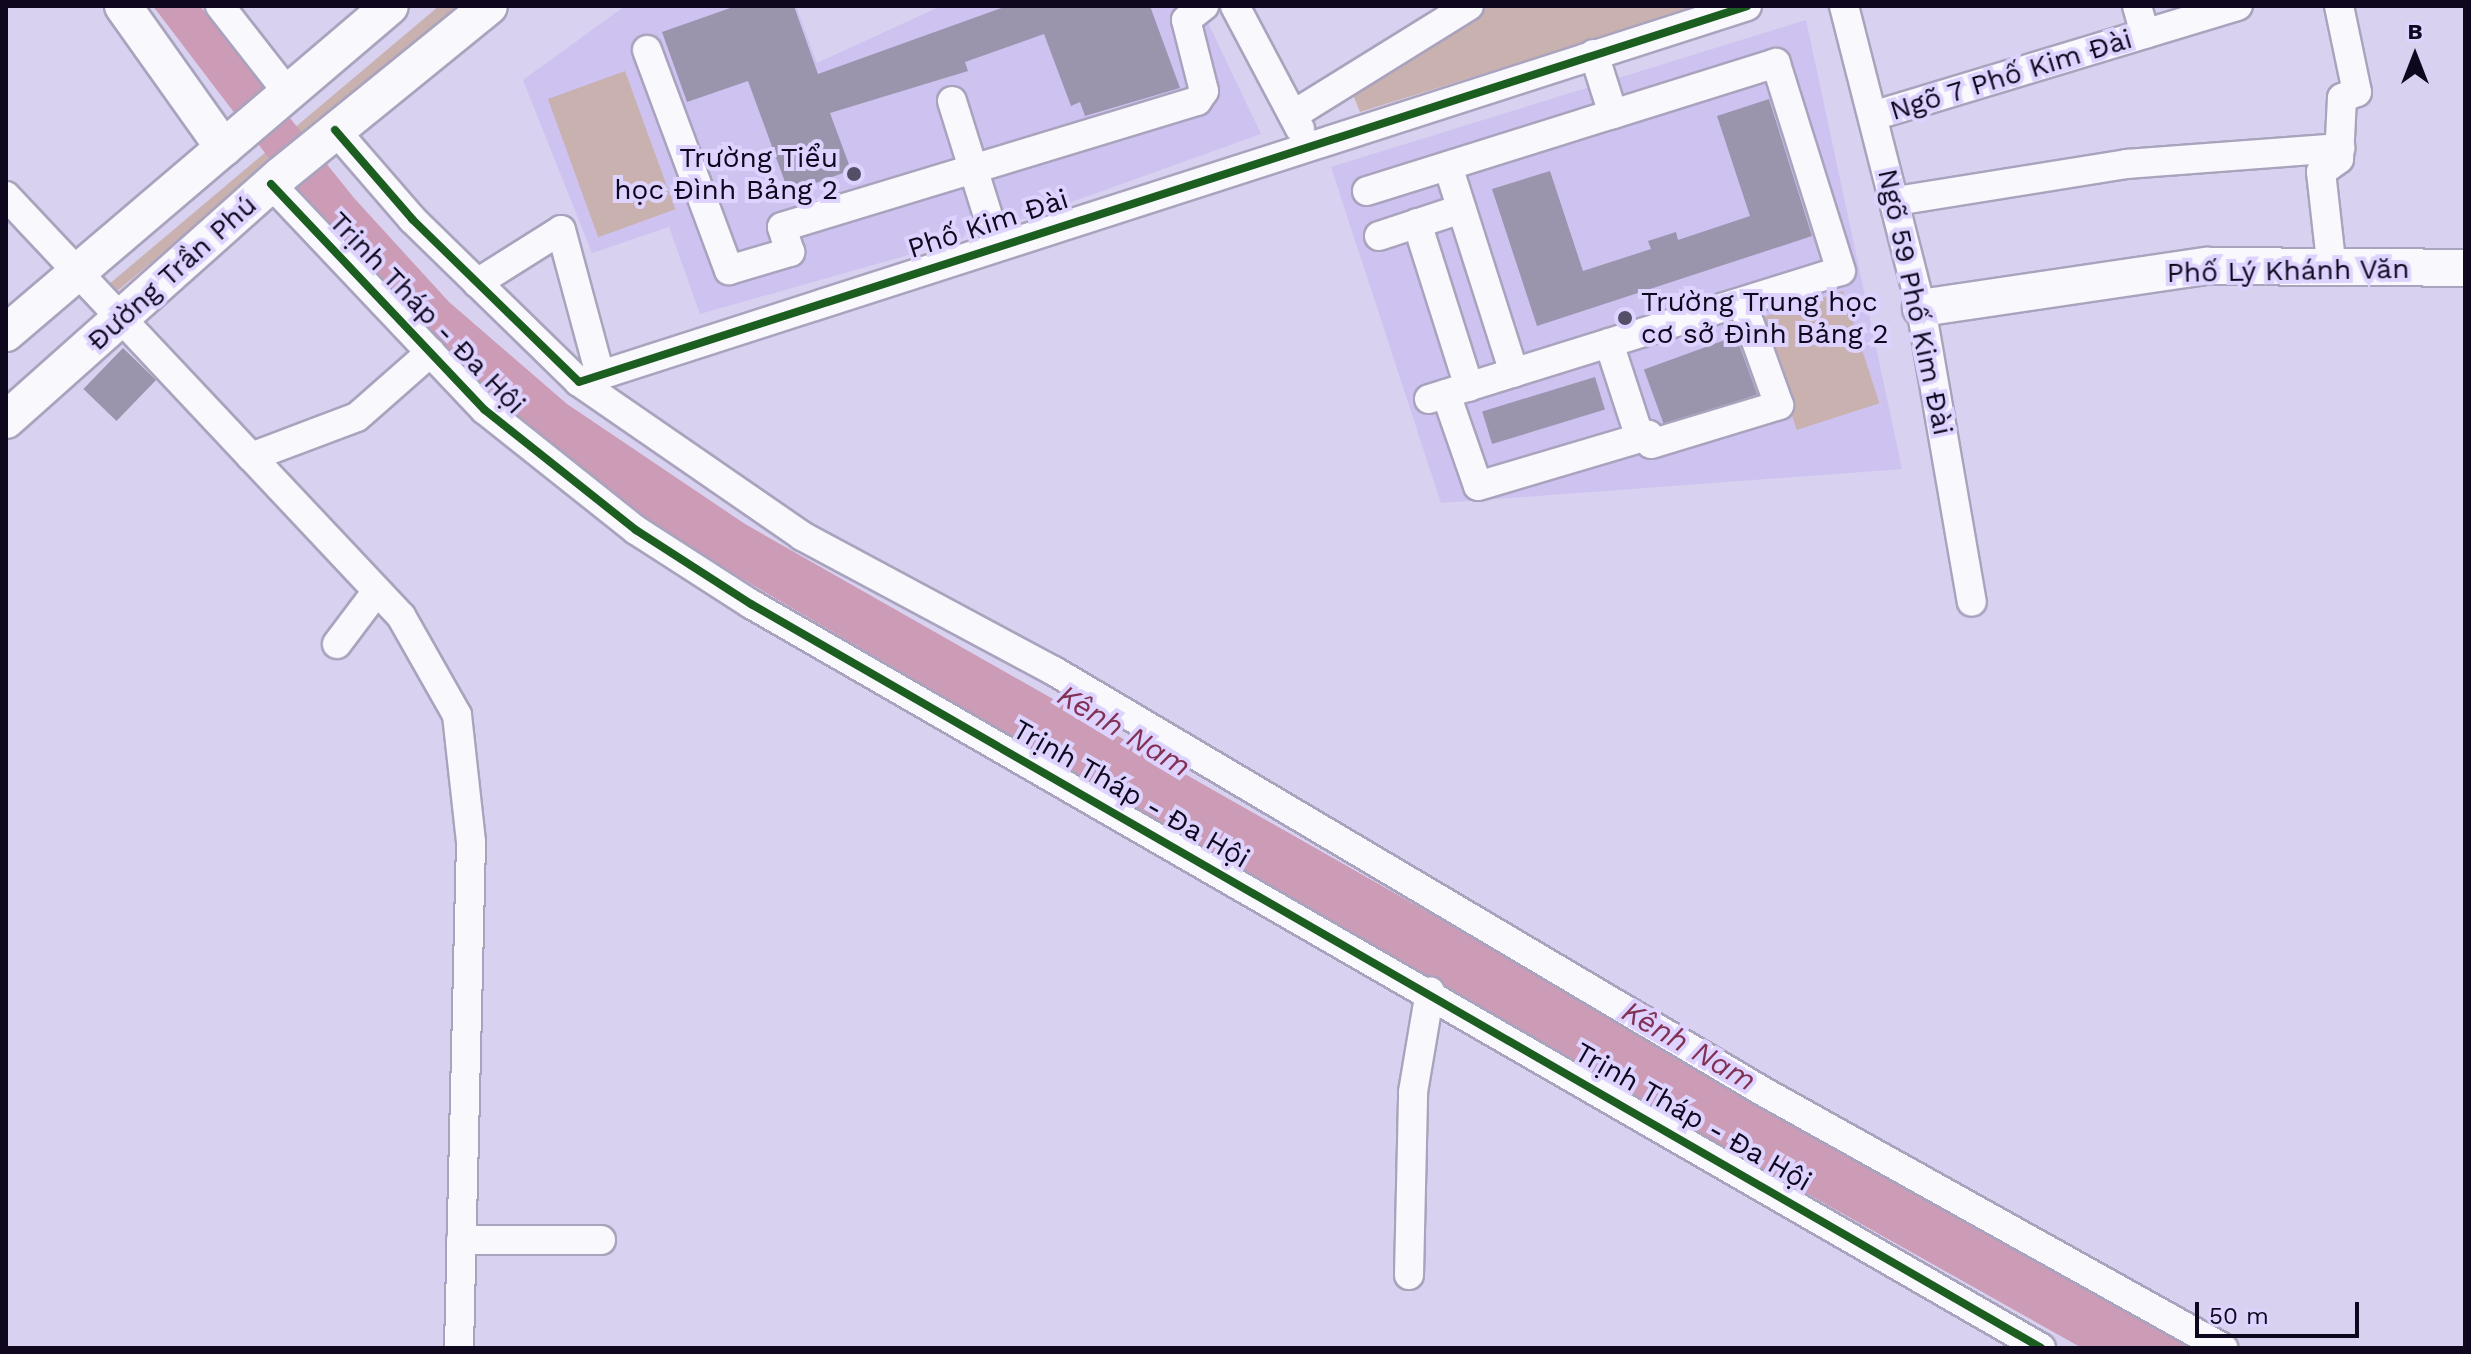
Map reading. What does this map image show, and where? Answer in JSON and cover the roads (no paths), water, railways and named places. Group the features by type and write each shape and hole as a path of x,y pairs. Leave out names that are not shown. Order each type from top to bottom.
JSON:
{"main road":[{"path":"123,6 232,141"},
{"name":"Đường Trần Phú","path":"6,333 390,6"},
{"name":"Đường Trần Phú","path":"6,420 276,180 489,6"},
{"name":"Phố Lý Khánh Văn","path":"1921,308 2207,266 2332,270 2465,268"}],"street":[{"path":"220,6 286,95"},
{"path":"647,50 729,270 790,252 782,227 1197,101 1204,91 1186,20 1204,6"},
{"path":"1235,6 1306,143"},
{"path":"1293,115 1469,6"},
{"name":"Phố Kim Đài","path":"589,378 1306,143 1747,6"},
{"name":"Ngõ 59 Phố Kim Đài","path":"1844,6 1876,115 1921,308 1972,602"},
{"path":"2137,6 2145,34"},
{"name":"Ngõ 7 Phố Kim Đài","path":"1876,115 2238,6"},
{"path":"2332,270 2321,172 2339,159 2342,98 2357,92 2339,6"},
{"path":"1594,54 1613,114"},
{"path":"1367,191 1776,63 1841,271 1448,393"},
{"path":"952,101 997,245"},
{"path":"329,135 477,283 589,378 802,536 1054,671 1764,1092 2223,1348"},
{"path":"1896,201 2127,164 2340,148"},
{"path":"1448,166 1514,373"},
{"name":"Trịnh Tháp - Đa Hội","path":"276,180 431,352 545,464 726,587 1430,991 2041,1348"},
{"path":"6,196 75,273 377,591 421,644 457,715 471,842 459,1348"},
{"path":"1379,236 1461,209"},
{"path":"1417,223 1448,393 1478,486 1648,435 1651,444 1779,405 1742,302"},
{"path":"477,283 561,230 589,378"},
{"path":"1609,343 1640,438"},
{"path":"251,457 357,417 431,352"},
{"path":"337,644 377,591"},
{"path":"1409,1275 1413,1092 1430,991"},
{"path":"461,1240 601,1240"}],"place":[{"name":"Trường Tiểu học Đình Bảng 2","path":"854,174"},
{"name":"Trường Trung học cơ sở Đình Bảng 2","path":"1625,318"}],"water label":[{"name":"Kênh Nam","path":"1124,731"},
{"name":"Kênh Nam","path":"1689,1046"}]}
